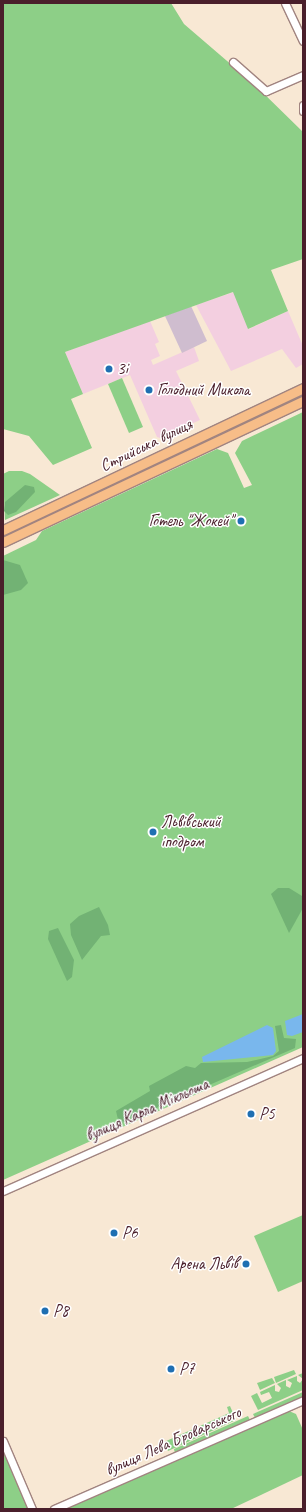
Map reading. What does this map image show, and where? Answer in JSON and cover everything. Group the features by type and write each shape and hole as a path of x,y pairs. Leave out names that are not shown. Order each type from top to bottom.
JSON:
{"main road":[{"name":"Стрийська вулиця","path":"3,530 303,388"},
{"name":"Стрийська вулиця","path":"3,542 303,401"}],"street":[{"path":"286,3 303,40"},
{"path":"233,62 266,91 303,74"},
{"path":"303,105 303,111"},
{"name":"вулиця Карла Мікльоша","path":"3,1191 303,1058"},
{"name":"вулиця Лева Броварського","path":"54,1509 303,1400"},
{"path":"3,1440 32,1509"}],"shaded area":[{"path":"234,292 249,329 288,311 303,346 303,364 296,368 282,349 231,371 196,305"},
{"path":"191,306 207,341 182,353 165,316"},
{"path":"150,321 159,342 155,344 160,356 151,360 153,365 194,347 199,361 176,371 200,420 160,438 157,437 130,375 83,394 65,352"}],"green space":[{"path":"3,3 171,3 184,24 255,85 303,132 303,259 271,270 288,311 248,329 233,292 65,352 83,394 71,399 92,448 53,465 29,436 3,429"},
{"path":"122,378 143,427 129,433 108,384"},
{"path":"303,392 303,397 230,431 227,430 228,427"},
{"name":"Львівський іподром","path":"303,412 303,1047 3,1180 3,556 36,540 42,531 217,449 228,453 244,488 252,485 235,453 242,441"},
{"path":"213,437 211,440 3,538 3,534 205,438"},
{"path":"9,471 22,471 30,474 60,495 5,520 3,474"},
{"path":"25,485 34,487 35,492 16,512 8,515 4,511 5,502"},
{"path":"3,560 20,565 28,583 21,590 3,595"},
{"path":"278,888 289,888 302,896 303,908 289,933 271,894"},
{"path":"99,907 108,925 110,935 101,936 82,960 71,935 70,924 79,916"},
{"path":"58,928 74,960 72,977 67,981 48,939 49,931"},
{"path":"281,1025 284,1038 296,1039 295,1048 119,1124 116,1111 150,1091 149,1086 186,1066 195,1068 201,1063 247,1062 273,1056 279,1051 275,1026"},
{"path":"303,1215 303,1281 278,1292 254,1236"},
{"path":"294,1370 296,1374 276,1383 274,1377"},
{"path":"303,1373 303,1379 298,1375"},
{"path":"297,1376 297,1381 300,1383 303,1379 303,1390 258,1410 251,1396 257,1393 262,1403 272,1398 269,1392 261,1395 260,1392 275,1385 275,1391 279,1392 281,1388 277,1384 286,1380 286,1386 290,1388 292,1383 287,1380"},
{"path":"272,1378 275,1383 260,1390 257,1383"},
{"path":"303,1392 303,1397 255,1418 253,1414"},
{"path":"230,1406 236,1420 168,1451 164,1442 229,1413 227,1407"},
{"path":"289,1411 296,1414 303,1430 303,1475 231,1509 64,1509"},
{"path":"248,1416 250,1420 175,1454 174,1449"},
{"path":"3,1448 29,1509 3,1509"}],"water":[{"path":"303,1014 303,1032 292,1036 287,1035 285,1021"},
{"path":"267,1025 273,1028 276,1051 273,1055 203,1062 202,1057"}],"place":[{"name":"3і","path":"109,369"},
{"name":"Голодний Микола","path":"149,390"},
{"name":"Готель \"Жокей\"","path":"241,521"},
{"name":"Львівський іподром","path":"153,832"},
{"name":"P5","path":"251,1114"},
{"name":"P6","path":"114,1233"},
{"name":"Арена Львів","path":"246,1264"},
{"name":"P8","path":"45,1311"},
{"name":"P7","path":"171,1369"}]}
